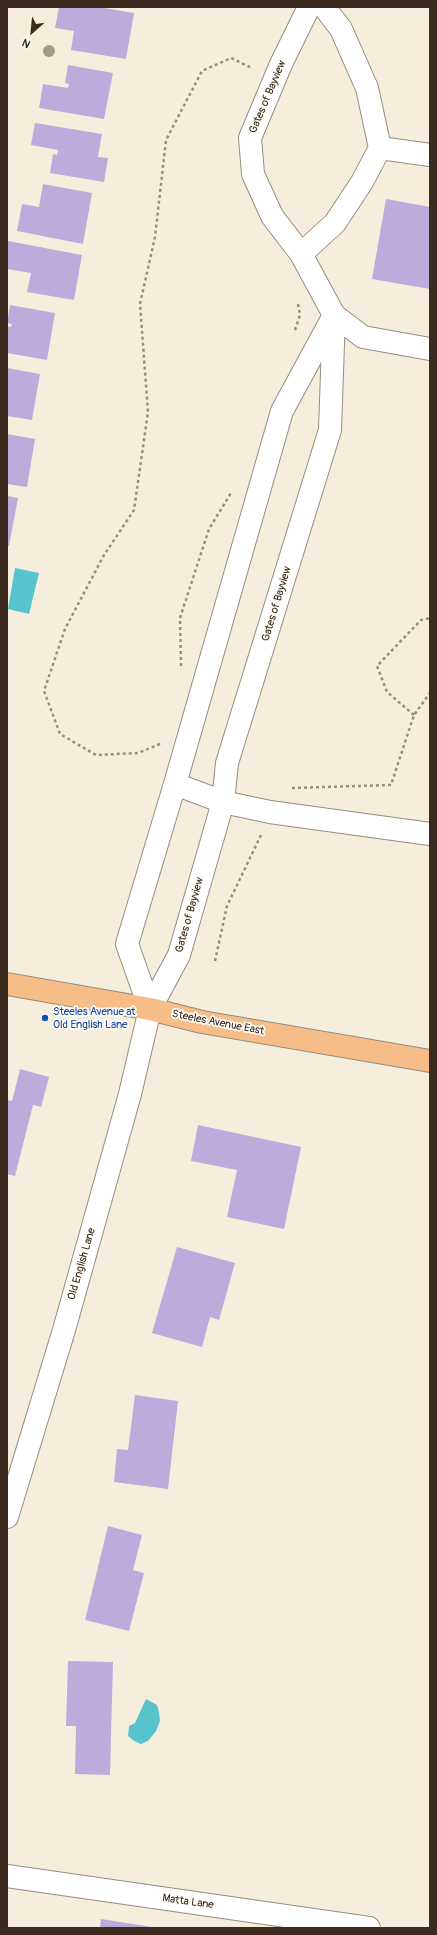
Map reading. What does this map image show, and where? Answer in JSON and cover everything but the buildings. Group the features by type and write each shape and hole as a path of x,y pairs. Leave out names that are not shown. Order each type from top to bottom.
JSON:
{"main road":[{"name":"Steeles Avenue East","path":"7,984 150,1010 202,1022 430,1061"}],"street":[{"name":"Gates of Bayview","path":"150,1010 179,955 223,802 227,763 330,430 334,315 301,254 272,216 254,174 250,138 281,64 309,7"},
{"path":"301,254 335,223 362,182 380,148 366,88 341,29 324,7"},
{"path":"380,148 430,155"},
{"path":"150,1010 127,944 175,784 282,411 334,315 363,337 430,349"},
{"path":"175,784 223,802 270,812 430,834"},
{"name":"Old English Lane","path":"7,1517 64,1330 130,1094 150,1010"},
{"name":"Matta Lane","path":"7,1876 369,1928"}],"path":[{"path":"166,742 138,753 96,755 60,734 44,691 65,629 104,555 134,510 148,412 140,304 155,237 166,140 202,71 231,58 258,70"},
{"path":"294,337 300,315 297,301"},
{"path":"182,671 180,618 209,529 233,490"},
{"path":"414,715 387,692 376,666 421,620 430,618"},
{"path":"215,961 227,906 267,823 270,812 293,788 391,785 414,715 430,693"}],"water":[{"path":"15,568 39,573 29,614 8,609"},
{"path":"146,1699 157,1705 160,1721 156,1731 148,1741 141,1744 128,1736 129,1726 135,1723"}],"place":[{"name":"Steeles Avenue at Old English Lane","path":"45,1018"}]}
